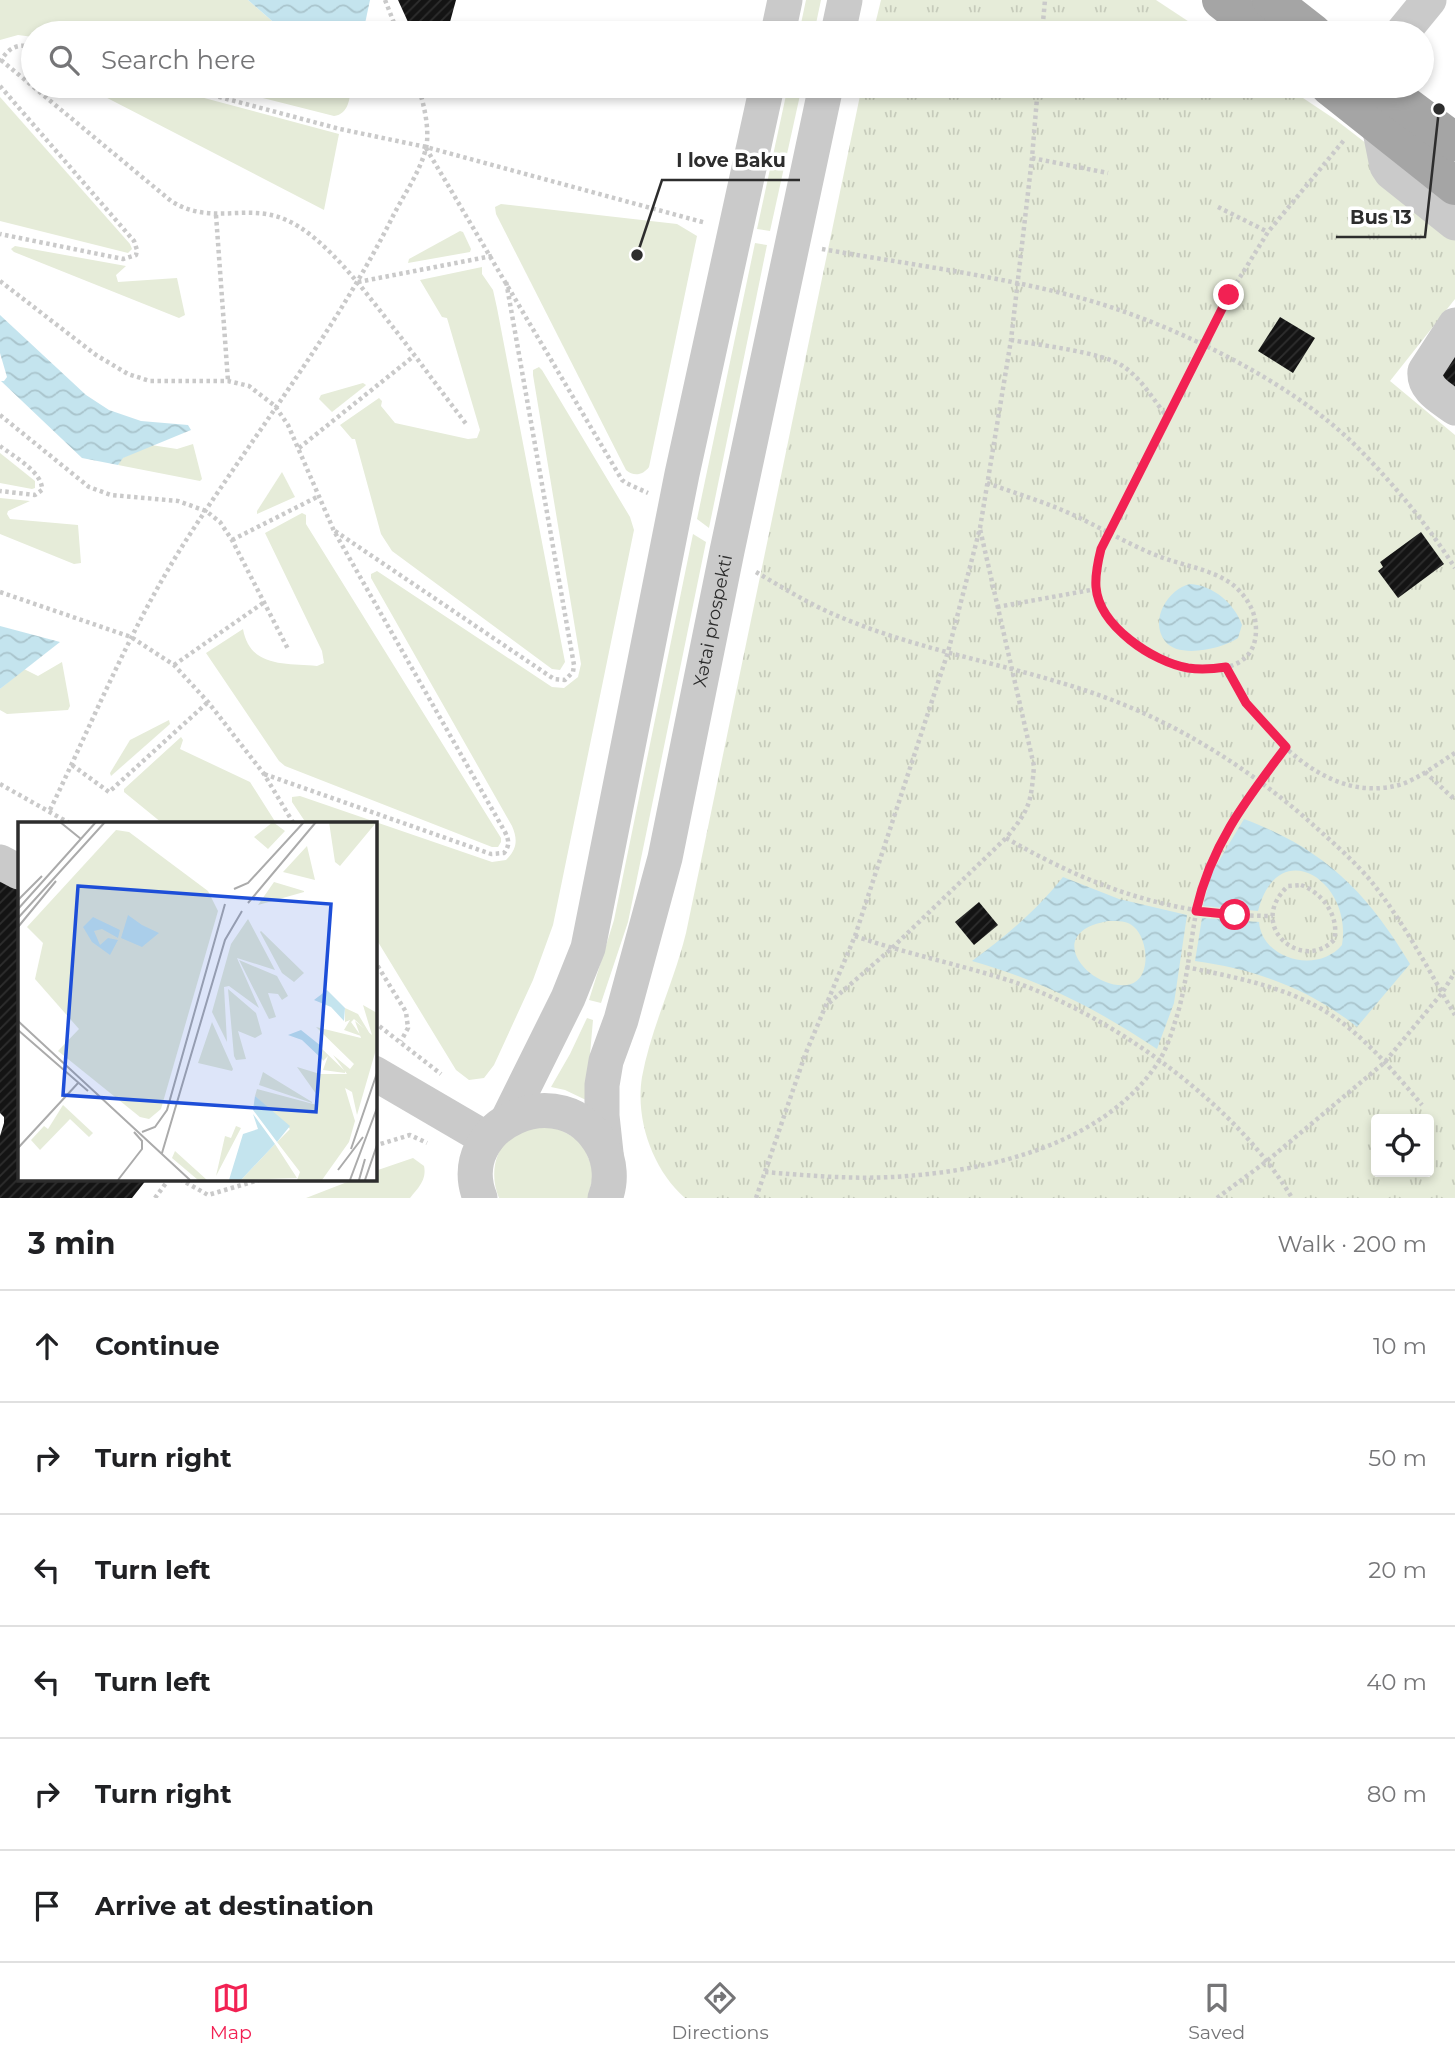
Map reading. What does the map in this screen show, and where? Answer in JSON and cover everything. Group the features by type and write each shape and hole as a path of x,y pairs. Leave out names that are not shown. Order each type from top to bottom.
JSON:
{"main road":[{"path":"1221,0 1248,21"},
{"path":"1271,0 1298,21"},
{"path":"1339,98 1365,128 1455,186"},
{"path":"1396,98 1455,142"}],"street":[{"path":"781,21 785,0"},
{"path":"841,21 845,0"},
{"path":"1412,21 1429,0"},
{"path":"483,1165 568,999 588,948 682,474 764,98"},
{"name":"Xətai prospekti","path":"607,1175 601,1116 606,1061 621,1020 665,858 738,497 823,98"},
{"path":"1365,128 1391,172 1455,223"},
{"path":"1455,325 1424,371 1428,387 1455,408"},
{"path":"0,862 18,871"},
{"path":"376,1075 483,1165"},
{"path":"483,1165 526,1112 545,1110 565,1113 582,1122 596,1136 607,1175 637,1198"}],"path":[{"path":"385,0 393,21"},
{"path":"1043,21 1045,0"},
{"path":"21,46 8,50 0,61 21,78"},
{"path":"0,86 134,241 137,250 136,255 123,259 0,234"},
{"path":"45,98 185,210 216,215 274,215 296,224 358,282 467,425"},
{"path":"223,98 340,129 426,148 707,223"},
{"path":"50,810 131,637 182,547 358,282 426,148 426,123 421,98"},
{"path":"756,1198 805,1055 855,936 948,652 980,528 1011,340 1037,98"},
{"path":"987,483 1061,510 1111,532 1161,557 1212,572 1234,586 1248,600 1255,618 1255,638 1249,653 1226,667 1209,670 1186,668 1157,657 1124,635 1104,610 1096,589 1097,565 1101,549 1111,532 1229,295 1268,232 1365,128"},
{"path":"426,148 622,480 649,493"},
{"path":"1032,158 1108,173"},
{"path":"1218,207 1268,232"},
{"path":"216,215 228,381"},
{"path":"821,249 1016,282 1113,309 1205,345 1293,396 1353,444 1400,493 1455,568"},
{"path":"358,282 492,256"},
{"path":"0,281 96,355 128,374 150,381 228,381 249,386 275,407 288,425 299,448 334,531 505,832 509,840 508,847 504,853 491,854 264,774"},
{"path":"334,531 554,679 565,680 573,673 574,665 506,281"},
{"path":"1011,340 1121,365 1134,376 1168,418"},
{"path":"299,448 414,356"},
{"path":"0,415 89,487 111,495 178,501 206,512 220,522 288,649"},
{"path":"0,446 38,476 42,483 42,490 35,495 0,491"},
{"path":"232,540 319,496"},
{"path":"827,1005 891,949 1006,838 1021,820 1032,799 1034,766 980,528"},
{"path":"756,572 844,619 1095,694 1163,722 1219,752 1334,843 1373,884 1409,935 1455,1015"},
{"path":"997,607 1096,589"},
{"path":"0,592 131,637 174,665 208,702 264,774 293,822"},
{"path":"174,665 263,603"},
{"path":"1226,667 1246,703 1286,747 1318,773 1341,784 1370,790 1401,784 1455,754"},
{"path":"72,765 109,792 208,702"},
{"path":"765,1172 906,1177 967,1168 1021,1155 1072,1135 1109,1114 1160,1060 1176,1020 1203,880 1217,848 1286,747"},
{"path":"1425,772 1455,800"},
{"path":"0,784 68,822"},
{"path":"1006,838 1087,881 1150,901 1196,911 1273,916"},
{"path":"1301,885 1311,888 1326,902 1330,911 1336,932 1334,940 1321,950 1305,950 1286,944 1276,933 1273,916 1278,899 1288,886 1301,885"},
{"path":"855,936 891,949 1015,983 1061,1002 1113,1031 1160,1060 1203,1094 1267,1161 1292,1198"},
{"path":"376,963 406,1012 408,1028 401,1041"},
{"path":"1186,967 1285,992 1326,1011 1357,1036 1422,1105"},
{"path":"1217,1198 1267,1161 1384,1063 1442,993 1455,972"},
{"path":"376,1023 449,1081"},
{"path":"376,1145 410,1135 430,1144"},
{"path":"155,1198 168,1181"},
{"path":"184,1181 208,1195 255,1181"}],"green space":[{"path":"0,0 248,0 272,21 21,21 21,35 0,40"},
{"path":"806,0 821,0 817,21 802,21"},
{"path":"881,0 1156,0 1188,21 876,21"},
{"path":"0,97 130,244 132,249 128,253 0,221"},
{"path":"107,98 204,98 339,134 324,210"},
{"path":"263,98 350,98 343,112 334,116"},
{"path":"785,98 799,98 770,231 757,229"},
{"path":"860,98 1303,98 1336,120 1455,212 1455,299 1390,381 1455,435 1455,1198 685,1198 655,1159 644,1127 641,1110 642,1077 686,933"},
{"path":"501,204 677,224 697,236 647,470 632,474 626,470 496,214 495,207"},
{"path":"460,231 463,232 470,252 408,263 409,259"},
{"path":"755,243 767,245 709,528 697,519"},
{"path":"15,246 126,266 116,275 118,282 177,278 185,315 179,318 14,252 11,249"},
{"path":"482,267 482,274 493,290 497,308 565,662 560,670 552,669 392,551 381,534 355,439 340,425 379,398 382,401 381,406 395,423 468,439 477,438 480,430 447,318 442,317 420,280"},
{"path":"539,367 542,370 630,517 634,530 553,925 533,980 494,1065 484,1078 469,1080 456,1070 376,939 376,822 492,862 506,860 516,840 512,826 371,574 377,571 552,687 564,688 578,677 581,664 533,370"},
{"path":"363,383 366,385 332,412 319,399 321,395"},
{"path":"193,444 202,479 200,481 118,465 122,458 151,445 177,449"},
{"path":"0,453 35,481 35,488 0,483"},
{"path":"282,472 295,497 257,514 257,511"},
{"path":"0,498 30,501 8,511 10,519 78,525 81,563 74,564 0,534"},
{"path":"302,513 306,515 306,524 501,838 498,847 492,847 285,766 206,653 243,629 247,642 261,657 281,663 317,666 324,663 322,651 265,533"},
{"path":"693,534 706,542 628,922 601,1003 589,1000 614,920"},
{"path":"62,662 70,706 68,710 7,714 0,710 0,689 24,669 38,676"},
{"path":"169,720 170,724 111,776 110,773 130,740"},
{"path":"181,737 183,740 180,749 250,782 275,822 161,822 124,792 124,789"},
{"path":"300,796 376,822 305,822 292,802 292,797"},
{"path":"587,1018 593,1020 586,1100 551,1087"},
{"path":"553,1126 581,1141 594,1171 588,1198 499,1198 494,1170 504,1143 520,1131"},
{"path":"413,1158 424,1166 425,1171 421,1184 410,1198 306,1198 350,1181 376,1181 376,1171"}],"water":[{"path":"248,0 370,0 366,21 272,21"},
{"path":"0,315 86,395 109,410 141,421 188,425 191,430 123,458 118,465 82,458 1,381 7,377 0,353"},
{"path":"1190,584 1207,588 1229,603 1242,625 1238,638 1211,649 1190,651 1180,650 1165,641 1159,624 1163,606 1175,592"},
{"path":"0,626 60,642 0,689"},
{"path":"1244,819 1298,844 1341,876 1377,915 1410,964 1357,1027 1320,1002 1281,983 1239,969 1195,961 1202,918 1259,922 1262,935 1270,946 1293,959 1319,959 1332,954 1342,945 1342,922 1336,902 1326,886 1312,875 1296,871 1281,874 1268,887 1258,911 1203,906 1211,874"},
{"path":"1063,877 1119,899 1187,915 1174,1003 1157,1049 1113,1021 1045,987 972,961 1020,922","holes":["1108,921 1128,923 1143,941 1146,960 1144,969 1135,982 1127,985 1099,979 1078,959 1074,948 1077,937 1088,927"]}],"building":[{"path":"398,0 456,0 450,21 408,21"},
{"path":"1280,317 1315,338 1293,373 1258,351"},
{"path":"1455,356 1455,388 1439,376"},
{"path":"1421,532 1444,564 1398,598 1378,571 1383,567 1380,562"},
{"path":"0,875 18,881 18,1181 145,1181 132,1198 0,1198 0,1136 4,1117 0,1113"},
{"path":"979,902 998,925 974,945 955,922"}],"place":[{"name":"Bus 13","path":"1439,109"},
{"name":"I love Baku","path":"637,255"}],"route":[{"path":"1229,295 1101,549 1096,589 1104,610 1113,623 1124,635 1157,657 1186,668 1209,670 1226,667 1246,703 1286,747 1217,848 1203,880 1196,911 1235,915"}]}
